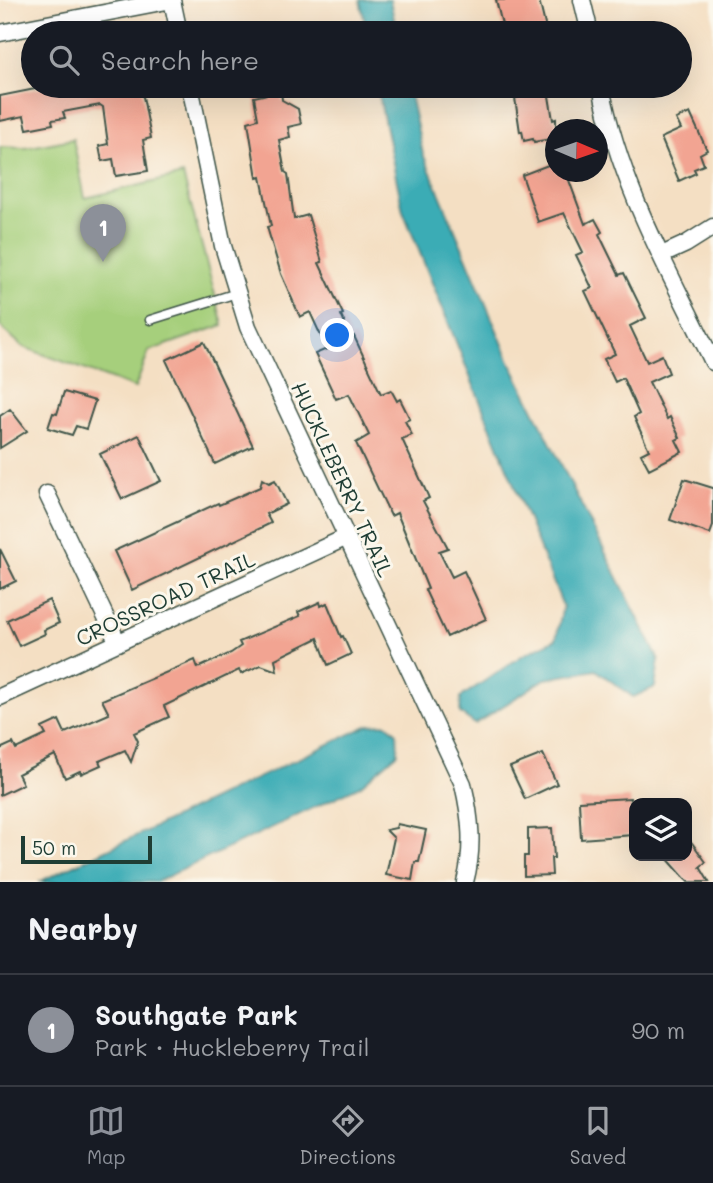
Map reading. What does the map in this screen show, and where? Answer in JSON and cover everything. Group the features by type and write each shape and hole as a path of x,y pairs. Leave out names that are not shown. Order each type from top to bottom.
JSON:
{"street":[{"path":"63,21 172,0 176,21"},
{"path":"587,1 589,21"},
{"path":"0,33 21,29"},
{"name":"HUCKLEBERRY TRAIL","path":"192,98 223,246 248,327 463,784 472,835 470,863 465,882"},
{"path":"603,98 620,162 713,362"},
{"path":"662,255 713,227"},
{"path":"47,494 118,643"},
{"name":"CROSSROAD TRAIL","path":"0,697 347,537"}],"lane":[{"path":"150,320 237,293"}],"green space":[{"path":"73,139 85,198 183,175 223,325 149,351 135,388 23,347 0,326 0,147 25,148"}],"water":[{"path":"360,0 390,0 394,21 364,21"},
{"path":"379,98 411,98 423,154 511,364 659,660 655,687 633,697 596,670 545,679 475,724 460,713 461,697 523,655 556,639 563,606 403,211"},
{"path":"387,724 397,733 398,753 360,786 156,882 39,882 369,725"}],"building":[{"path":"496,0 539,0 544,21 501,21"},
{"path":"21,92 21,98 143,98 151,138 143,140 148,171 116,176 113,159 102,161 99,146 108,144 103,107 100,105 63,112 65,118 52,120 53,124 27,129 24,116 0,121 0,96"},
{"path":"254,98 282,98 298,109 301,124 288,127 290,137 279,140 285,172 288,174 294,219 308,215 322,262 319,263 351,338 354,336 381,394 391,390 397,401 400,399 410,419 405,421 412,435 402,439 429,498 423,501 448,548 439,551 452,577 464,571 486,619 447,637 425,590 428,589 397,513 391,516 356,443 369,435 349,394 336,399 315,354 327,349 310,312 300,317 281,274 267,227 271,226 261,177 257,178 248,122 258,119"},
{"path":"515,98 549,98 553,119 545,119 545,140 524,141 522,131 520,132"},
{"path":"690,113 707,150 700,154 704,165 694,169 696,173 679,181 661,138 681,129 676,119"},
{"path":"545,166 545,182 570,182 585,224 595,219 602,232 599,234 619,275 624,273 646,318 630,326 647,362 662,355 669,373 649,382 667,419 670,417 680,438 676,440 682,452 649,469 641,454 649,450 634,417 639,414 623,378 615,382 604,359 615,354 585,291 592,288 576,255 583,252 564,213 538,222 522,175"},
{"path":"204,342 253,446 215,464 166,360"},
{"path":"64,392 95,401 86,429 76,426 72,435 48,428 53,413 57,414"},
{"path":"10,409 27,431 0,448 0,416"},
{"path":"139,435 161,481 122,499 100,454"},
{"path":"262,479 269,483 275,480 287,504 266,514 271,523 132,590 114,551 218,503 219,505 260,487"},
{"path":"684,479 713,488 713,526 710,534 670,520"},
{"path":"0,549 16,581 0,589"},
{"path":"49,600 59,623 44,630 45,634 19,646 7,620"},
{"path":"320,602 321,606 327,603 351,654 328,665 318,638 275,659 277,671 261,665 241,674 239,670 164,706 169,717 134,733 138,741 131,762 125,750 99,761 101,765 65,778 55,755 18,774 23,784 0,795 0,749 13,743 16,749 46,735 42,728 59,720 65,733 109,714 102,700 195,660 198,668 231,653 241,646 239,642 300,616 298,612"},
{"path":"543,754 557,784 525,799 510,767"},
{"path":"629,798 629,835 581,839 579,801"},
{"path":"397,824 426,830 412,880 386,875 394,838 386,830 396,828"},
{"path":"552,828 552,875 524,876 524,856 528,856 528,829"},
{"path":"692,843 706,862 700,867 709,882 688,882 669,861 692,861"}],"place":[{"name":"Southgate Park","path":"103,262"}]}
